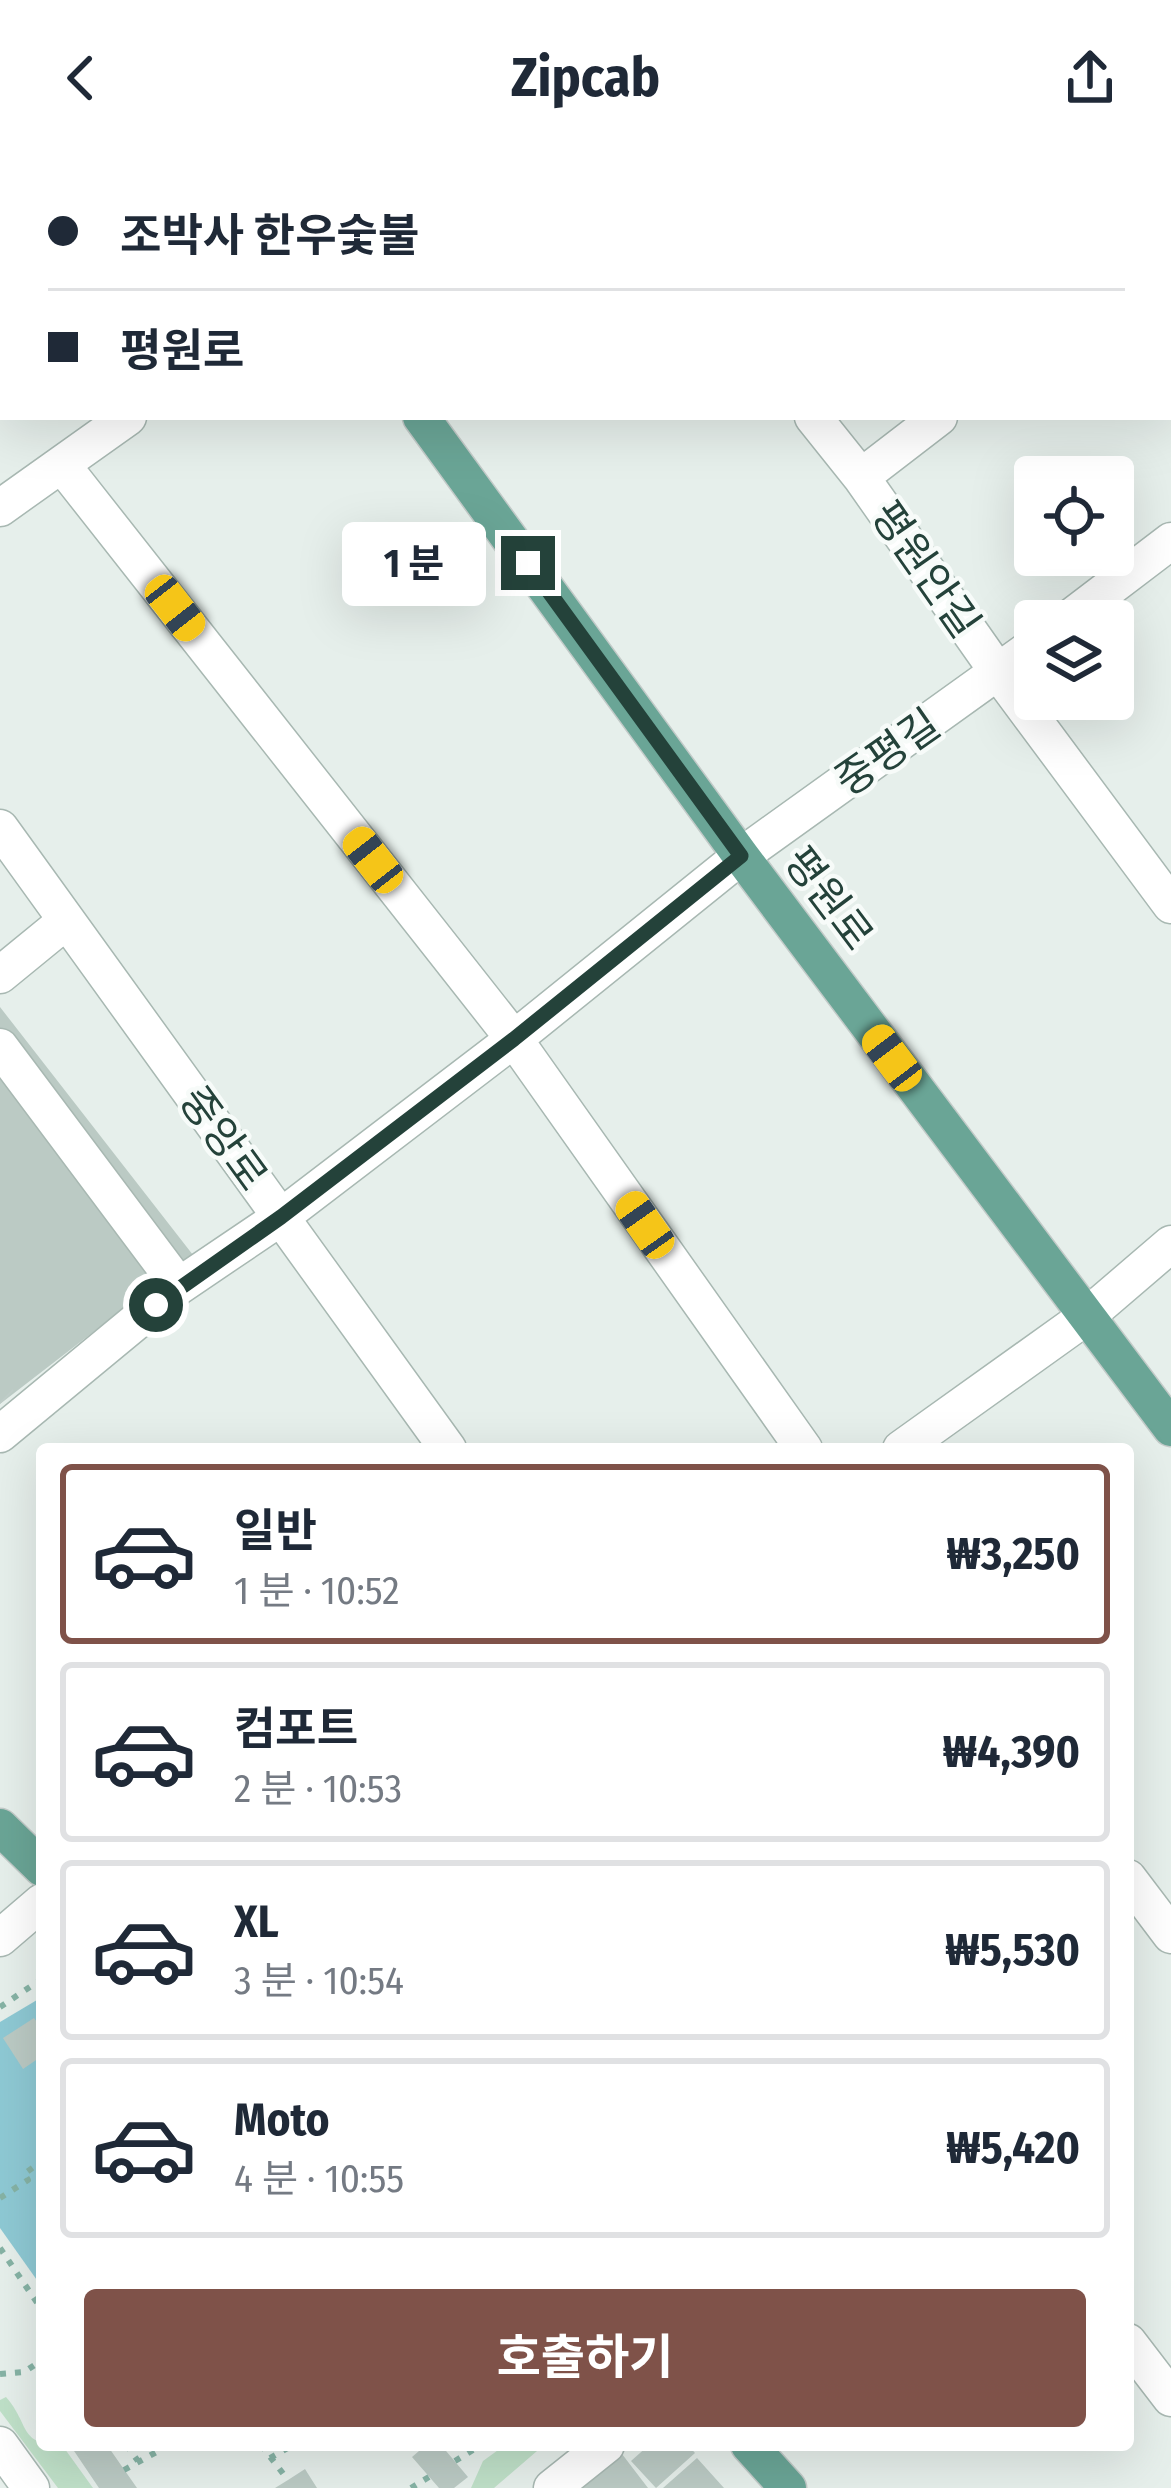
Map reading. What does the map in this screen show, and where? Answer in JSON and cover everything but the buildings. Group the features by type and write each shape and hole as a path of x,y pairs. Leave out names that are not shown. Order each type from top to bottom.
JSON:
{"main road":[{"name":"평원로","path":"423,420 741,856 1171,1428"},
{"path":"0,1828 36,1862"},
{"path":"754,2451 788,2488"}],"street":[{"path":"0,508 124,420"},
{"name":"평원안길","path":"815,420 861,477 998,673 1168,895"},
{"name":"평원안길","path":"861,477 935,420"},
{"path":"62,465 514,1039 799,1443"},
{"path":"1094,600 1171,542"},
{"name":"중평길","path":"6,1420 514,1039 741,856 1014,661"},
{"name":"중앙로","path":"0,828 444,1443"},
{"path":"0,975 66,922"},
{"path":"0,1046 179,1286"},
{"path":"909,1443 1087,1316 1171,1244"},
{"path":"0,1938 36,1908"},
{"path":"1134,2350 1171,2398"},
{"path":"0,2445 31,2488"},
{"path":"552,2488 598,2451"}],"path":[{"path":"0,2007 36,1987"},
{"path":"0,2198 28,2180 24,2174 36,2165"},
{"path":"0,2248 36,2298"},
{"path":"0,2374 24,2372 36,2364"},
{"path":"130,2451 138,2462"},
{"path":"124,2470 158,2451"},
{"path":"266,2451 287,2480"},
{"path":"271,2458 283,2451"},
{"path":"455,2461 472,2451"},
{"path":"411,2488 429,2477"}],"green space":[{"path":"6,2397 36,2440 36,2451 66,2451 93,2488 58,2488 0,2411 0,2400"},
{"path":"497,2451 537,2451 494,2488 471,2488 483,2461"}],"water":[{"path":"36,2001 36,2279 0,2228 0,2022"}],"route":[{"path":"156,1305 281,1217 514,1039 741,856 528,563"}]}
